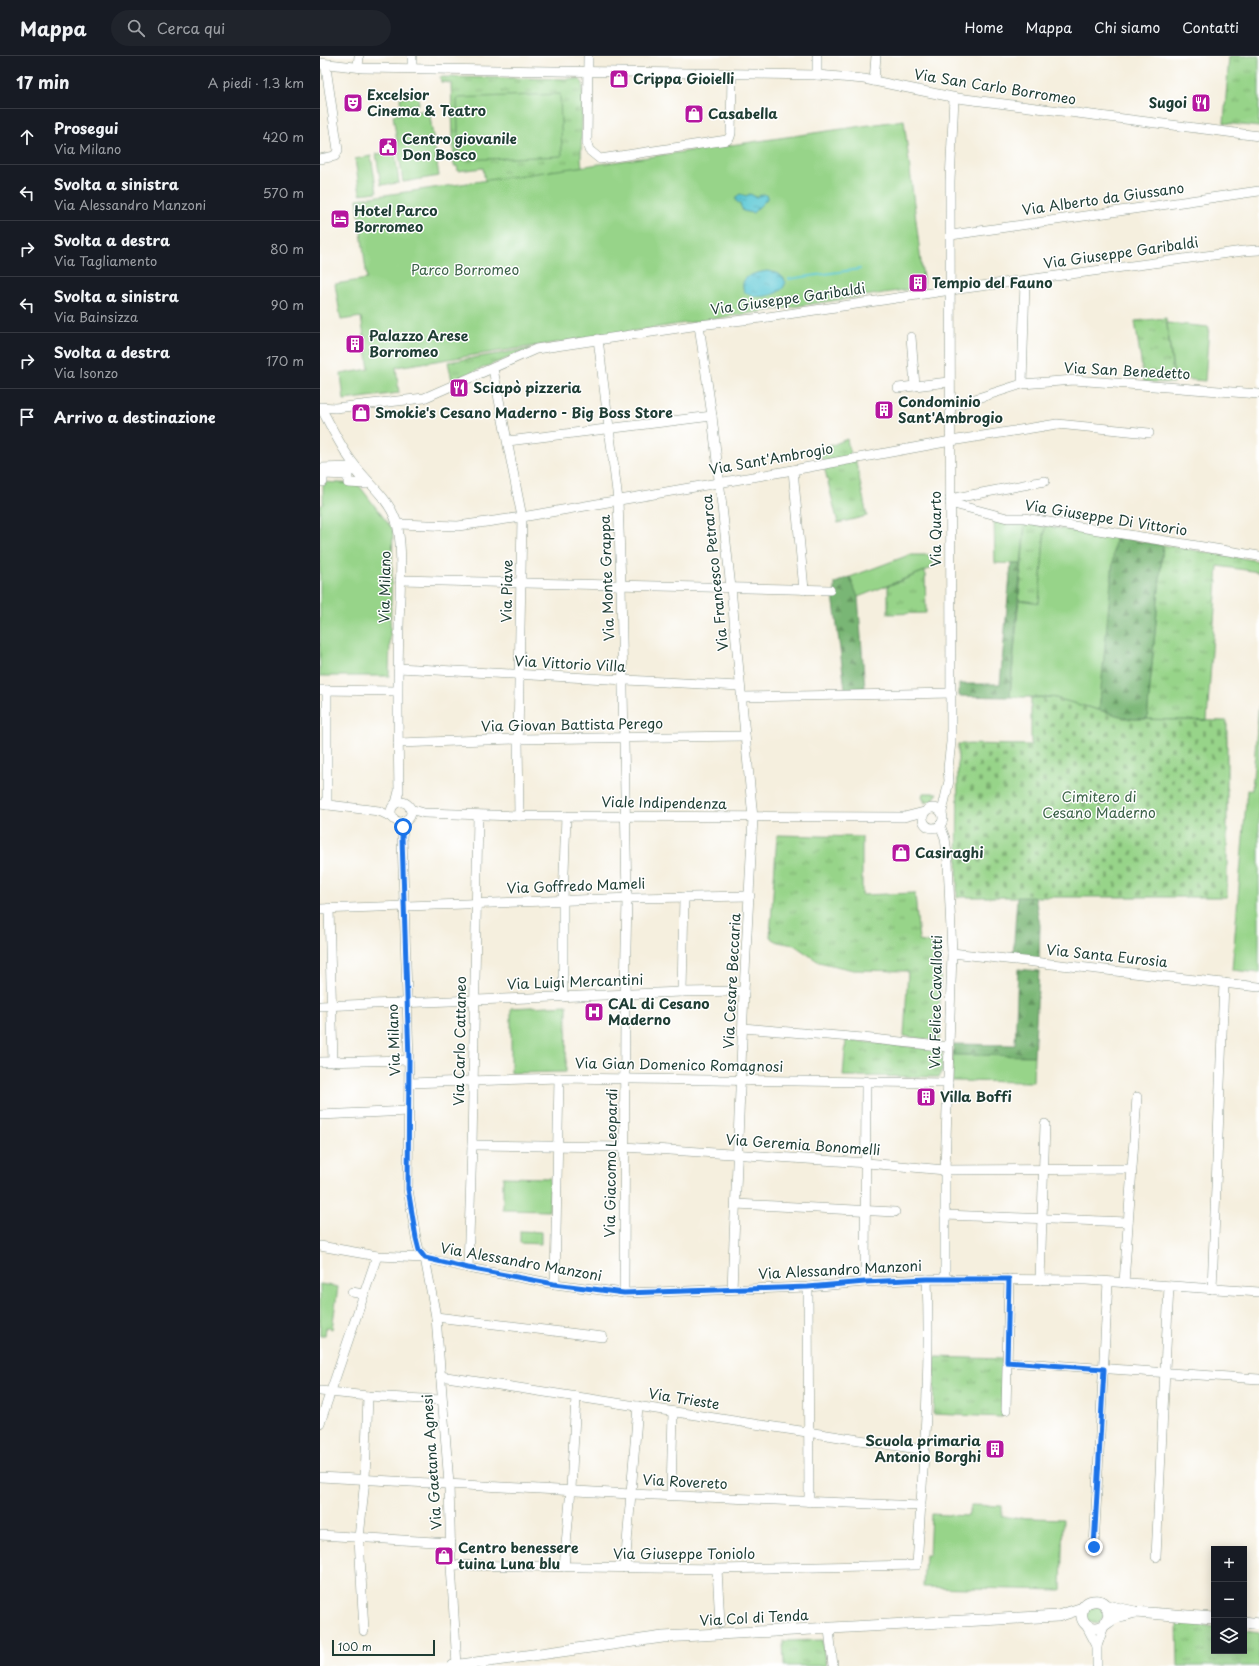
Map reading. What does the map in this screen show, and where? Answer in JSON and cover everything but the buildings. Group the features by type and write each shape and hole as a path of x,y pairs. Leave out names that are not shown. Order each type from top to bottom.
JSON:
{"main road":[{"name":"Via Col di Tenda","path":"453,1666 663,1637 1058,1616 1083,1608 1090,1601 1094,1600 1107,1606 1135,1612 1211,1618"},
{"path":"1104,1625 1109,1615 1107,1606"},
{"path":"1083,1608 1082,1618 1085,1624"},
{"name":"Via Col di Tenda","path":"1058,1616 1095,1628 1104,1625 1116,1617 1135,1612"},
{"path":"1247,1622 1259,1624"}],"street":[{"path":"358,68 359,56"},
{"path":"412,56 412,68"},
{"path":"588,56 587,146 595,156 603,159 727,140 731,133 732,74"},
{"path":"817,56 817,75"},
{"path":"874,81 876,56"},
{"path":"320,63 326,68 338,148 337,154 334,157 320,159"},
{"name":"Via San Carlo Borromeo","path":"320,63 358,68 817,75 874,81 954,98 1259,136"},
{"path":"327,78 332,70 342,67"},
{"name":"Via Quarto","path":"933,808 942,795 948,768 951,742 950,181 954,98"},
{"name":"Via Alberto da Giussano","path":"951,235 1259,191"},
{"name":"Via Giuseppe Garibaldi","path":"320,406 335,408 424,398 536,349 951,290 1259,250"},
{"name":"Via Giuseppe Garibaldi","path":"1243,251 1259,254"},
{"path":"1022,384 1025,280"},
{"name":"Via Francesco Petrarca","path":"699,325 712,416 731,588 753,818"},
{"path":"911,337 915,386"},
{"name":"Via Monte Grappa","path":"598,339 618,500 626,817"},
{"name":"Via Piave","path":"493,369 522,517 518,739 519,816"},
{"name":"Via San Benedetto","path":"950,407 1022,384 1074,380 1259,394"},
{"path":"898,388 948,382"},
{"name":"Via Milano","path":"320,406 352,463 388,507 397,524 400,549 397,691 399,791 403,827 402,837 409,1060 408,1194 419,1250 425,1258"},
{"path":"508,441 712,416"},
{"name":"Via Sant'Ambrogio","path":"397,524 458,526 522,517 951,441 1057,424 1149,433"},
{"path":"320,472 320,468 352,467 366,484 348,483 348,475 323,474 323,482 320,482"},
{"path":"793,470 804,590"},
{"path":"950,501 1045,481"},
{"name":"Via Giuseppe Di Vittorio","path":"950,501 1007,518 1024,518 1259,556"},
{"path":"400,580 830,590"},
{"name":"Via Vittorio Villa","path":"398,668 740,686"},
{"path":"397,691 324,690 324,805 379,811 402,811"},
{"path":"742,697 952,692"},
{"name":"Via Giovan Battista Perego","path":"398,743 518,739 745,736"},
{"name":"Via Quarto","path":"942,812 949,781 948,768"},
{"path":"936,808 942,812 943,819 940,825 931,828 923,822 924,812 936,808"},
{"name":"Viale Indipendenza","path":"402,811 519,816 753,818 904,817 924,812"},
{"name":"Via Carlo Cattaneo","path":"468,1268 472,1145 478,815"},
{"path":"563,997 563,900 566,816"},
{"name":"Via Giacomo Leopardi","path":"624,1293 624,1147 626,1079 625,994 627,898 626,817"},
{"name":"Viale Indipendenza","path":"904,817 923,822"},
{"name":"Via Cesare Beccaria","path":"732,1289 742,1081 744,991 753,818"},
{"name":"Via Felice Cavallotti","path":"940,825 945,838 948,862 952,953 945,1170 945,1279"},
{"name":"Via Felice Cavallotti","path":"931,828 938,835 945,846"},
{"name":"Via Goffredo Mameli","path":"324,909 627,898 750,896"},
{"path":"682,992 684,897"},
{"path":"324,909 331,1006 333,1062"},
{"name":"Via Santa Eurosia","path":"952,953 1259,987"},
{"path":"1212,1289 1224,983"},
{"name":"Via Luigi Mercantini","path":"320,1006 474,999 744,991"},
{"path":"743,1028 863,1038 948,1048"},
{"path":"320,1062 409,1060"},
{"path":"554,1284 559,1078"},
{"name":"Via Gian Domenico Romagnosi","path":"409,1083 559,1078 948,1083"},
{"path":"865,1282 867,1163 866,1081"},
{"path":"1124,1283 1137,1097"},
{"path":"320,1115 409,1111"},
{"path":"1040,1280 1045,1124"},
{"name":"Via Geremia Bonomelli","path":"472,1145 624,1147 867,1163 945,1170 1132,1169"},
{"path":"736,1204 895,1212"},
{"path":"945,1215 1128,1222"},
{"name":"Via Alessandro Manzoni","path":"320,1246 377,1256 425,1258 468,1268 554,1284 624,1293 808,1287 927,1279 1009,1279 1108,1282 1259,1292"},
{"path":"320,1423 377,1256"},
{"name":"Via Gaetana Agnesi","path":"425,1258 436,1317 449,1484 457,1666"},
{"path":"921,1506 925,1450 928,1318 927,1279"},
{"path":"1006,1410 1009,1279"},
{"path":"1094,1547 1108,1282"},
{"path":"1156,1557 1169,1286"},
{"path":"808,1287 809,1502"},
{"path":"352,1292 363,1294"},
{"path":"436,1317 603,1337"},
{"path":"1007,1362 1259,1379"},
{"name":"Via Trieste","path":"440,1376 925,1450"},
{"path":"320,1391 368,1396 442,1400"},
{"path":"364,1631 359,1538 365,1479 368,1396"},
{"path":"564,1567 571,1490 576,1397"},
{"path":"625,1568 638,1406"},
{"path":"671,1495 673,1412"},
{"name":"Via Rovereto","path":"320,1477 631,1494 921,1506"},
{"name":"Via Giuseppe Toniolo","path":"452,1565 717,1569 918,1565 921,1506"},
{"path":"320,1535 451,1543"},
{"path":"717,1569 720,1623"},
{"path":"1085,1624 1096,1646 1097,1666"},
{"path":"1096,1646 1104,1625"},
{"path":"829,1629 833,1666"}],"green space":[{"path":"1229,56 1259,56 1259,127 1224,123"},
{"path":"440,77 579,79 583,83 582,167 485,181 483,168 458,171 457,166 454,166 451,83 441,82"},
{"path":"560,94 562,156 459,160 457,98"},
{"path":"418,95 419,104 401,107 400,98"},
{"path":"429,110 439,176 403,182 393,115"},
{"name":"Parco Borromeo","path":"904,120 924,287 396,367 399,393 344,400 341,374 369,369 361,317 341,320 335,284 367,279 357,199"},
{"path":"395,152 399,183 381,185 376,154"},
{"path":"371,156 377,192 360,194 355,159"},
{"path":"1166,318 1174,383 1144,382 1135,321"},
{"path":"1167,323 1209,327 1205,381 1174,378"},
{"path":"534,348 452,380 448,362"},
{"path":"847,439 851,459 855,458 867,516 838,523 820,450"},
{"path":"323,482 358,484 393,530 389,676 320,676 320,506 323,504"},
{"path":"994,517 1008,522 1025,523 1021,564 995,563"},
{"path":"1025,523 1045,526 1039,603 1019,600"},
{"path":"1045,526 1115,537 1099,710 1052,697 1010,697 1019,600 1039,603"},
{"path":"1115,537 1163,545 1147,719 1130,719 1099,710"},
{"path":"1163,545 1259,561 1259,572 1218,566 1207,721 1147,719"},
{"path":"909,555 932,555 932,568 858,597 850,577"},
{"path":"1011,564 1021,564 1010,697 959,696 959,684 1000,684"},
{"path":"925,571 926,613 888,614 888,586"},
{"path":"850,577 858,597 865,689 845,689 833,595 835,583"},
{"name":"Cimitero di Cesano Maderno","path":"1052,697 1130,719 1227,721 1227,897 957,897 958,744 1031,745 1031,698"},
{"path":"1259,701 1259,973 1232,970 1247,790 1252,790"},
{"path":"923,793 938,793 933,800 925,803 922,797"},
{"path":"777,835 862,837 862,895 915,893 919,941 941,945 939,1041 904,1036 908,971 853,970 819,962 794,945 778,942 770,937"},
{"path":"1017,897 1035,897 1040,925 1039,959 1013,956"},
{"path":"1018,969 1039,971 1034,1056 953,1055 953,1044 1015,1045"},
{"path":"567,1005 566,1072 511,1073 511,1008"},
{"path":"846,1040 942,1050 942,1073 939,1077 843,1076"},
{"path":"953,1055 1034,1056 1033,1082 952,1081"},
{"path":"503,1177 550,1178 549,1211 503,1210"},
{"path":"520,1231 541,1232 541,1244 520,1243"},
{"path":"320,1284 338,1287 332,1329 326,1327 325,1336 320,1336"},
{"path":"935,1357 1002,1359 1002,1417 933,1414"},
{"path":"971,1505 1002,1506 1002,1517 1063,1519 1061,1590 923,1587 925,1555 929,1555 931,1514 968,1516"},
{"path":"1095,1605 1101,1608 1104,1614 1101,1620 1095,1623 1089,1620 1086,1614 1089,1608"},
{"path":"1177,1621 1211,1627 1211,1654 1247,1654 1247,1631 1259,1633 1259,1666 1178,1666"},
{"path":"822,1640 826,1666 784,1666 783,1641"}],"water":[{"path":"740,194 746,196 750,194 756,197 764,194 767,196 767,199 753,213 743,211 740,204 736,201 736,197"},
{"path":"767,271 775,273 784,279 785,283 781,290 767,296 752,296 744,291 743,282 745,279 753,274"}],"waterway":[{"path":"789,279 860,269"}],"place":[{"name":"Crippa Gioielli","path":"619,79"},
{"name":"Excelsior Cinema & Teatro","path":"353,103"},
{"name":"Sugoi","path":"1201,103"},
{"name":"Casabella","path":"694,114"},
{"name":"Centro giovanile Don Bosco","path":"388,147"},
{"name":"Hotel Parco Borromeo","path":"340,219"},
{"name":"Tempio del Fauno","path":"918,283"},
{"name":"Palazzo Arese Borromeo","path":"355,344"},
{"name":"Sciapò pizzeria","path":"459,388"},
{"name":"Condominio Sant'Ambrogio","path":"884,410"},
{"name":"Smokie's Cesano Maderno - Big Boss Store","path":"361,413"},
{"name":"Casiraghi","path":"901,853"},
{"name":"CAL di Cesano Maderno","path":"594,1012"},
{"name":"Villa Boffi","path":"926,1097"},
{"name":"Scuola primaria Antonio Borghi","path":"995,1449"},
{"name":"Centro benessere tuina Luna blu","path":"444,1556"}],"route":[{"path":"403,827 402,837 409,1060 408,1189 416,1238 419,1250 425,1258 506,1276 608,1292 624,1293 808,1287 927,1279 1009,1279 1007,1362 1104,1369 1094,1547"}]}
